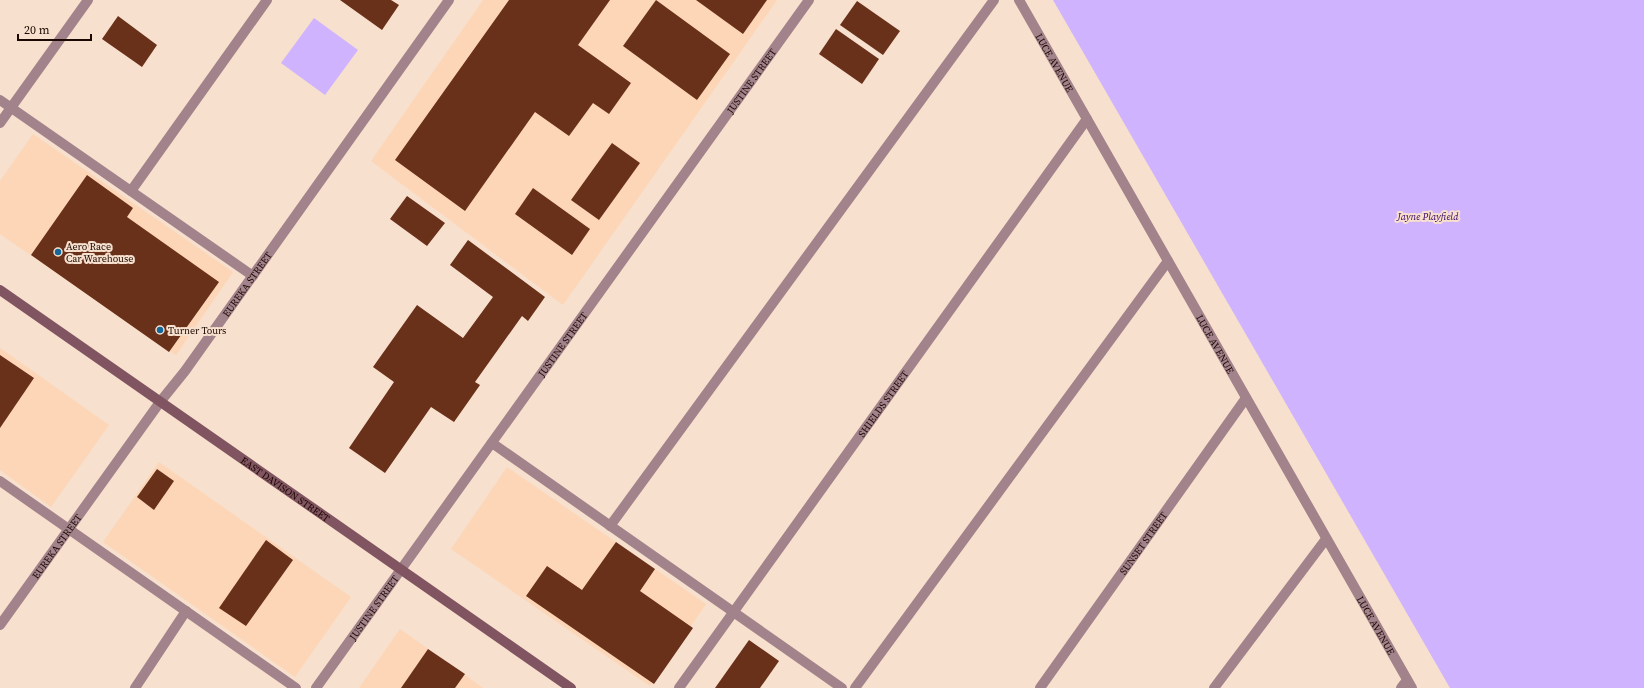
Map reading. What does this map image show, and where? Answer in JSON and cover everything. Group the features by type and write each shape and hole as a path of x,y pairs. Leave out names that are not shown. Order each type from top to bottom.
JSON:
{"main road":[{"name":"EAST DAVISON STREET","path":"0,290 571,688"}],"street":[{"path":"0,123 88,0"},
{"path":"131,191 267,0"},
{"name":"EUREKA STREET","path":"0,625 160,402 185,371 449,0"},
{"name":"JUSTINE STREET","path":"316,688 809,0"},
{"path":"610,526 994,0"},
{"name":"LUCE AVENUE","path":"1019,0 1326,539 1406,685"},
{"path":"0,100 253,276"},
{"name":"SHIELDS STREET","path":"679,688 1087,119"},
{"path":"855,688 1168,261"},
{"name":"SUNSET STREET","path":"1040,688 1246,398"},
{"path":"492,444 842,688"},
{"path":"0,480 296,688"},
{"path":"1214,688 1326,539"},
{"path":"135,688 186,611"}],"shaded area":[{"path":"483,0 777,0 563,305 371,161"},
{"path":"33,134 233,272 176,355 0,234 0,181"},
{"path":"0,348 109,425 51,507 0,470"},
{"path":"159,462 351,597 295,677 103,542"},
{"path":"507,467 706,604 650,686 451,549"},
{"path":"400,629 483,688 359,688"}],"green space":[{"name":"Jayne Playfield","path":"1053,0 1644,0 1644,688 1450,688"},
{"path":"314,18 358,50 325,95 281,63"}],"building":[{"path":"340,0 391,0 399,5 382,30"},
{"path":"509,0 610,0 578,45 631,83 609,114 593,103 569,136 535,112 465,211 395,160"},
{"path":"656,0 730,54 697,100 623,46"},
{"path":"696,0 767,0 743,34"},
{"path":"857,1 900,31 883,55 840,25"},
{"path":"118,16 157,45 142,67 102,39"},
{"path":"836,29 879,59 862,84 819,54"},
{"path":"612,143 640,163 599,220 571,200"},
{"path":"87,175 133,208 127,217 219,282 169,352 31,255"},
{"path":"533,188 590,229 572,255 515,214"},
{"path":"407,196 445,223 427,246 390,219"},
{"path":"468,240 545,297 528,321 522,316 475,382 480,385 454,422 431,407 385,473 349,448 394,382 373,367 417,305 463,338 493,297 450,265"},
{"path":"0,355 34,378 0,428"},
{"path":"157,469 174,481 154,510 137,497"},
{"path":"266,540 293,560 246,626 219,608"},
{"path":"616,542 655,569 640,591 693,628 654,684 526,596 547,566 582,590"},
{"path":"749,640 779,661 760,688 715,688"},
{"path":"428,649 465,674 455,688 401,688"}],"place":[{"name":"Aero Race Car Warehouse","path":"58,252"},
{"name":"Turner Tours","path":"160,330"}]}
